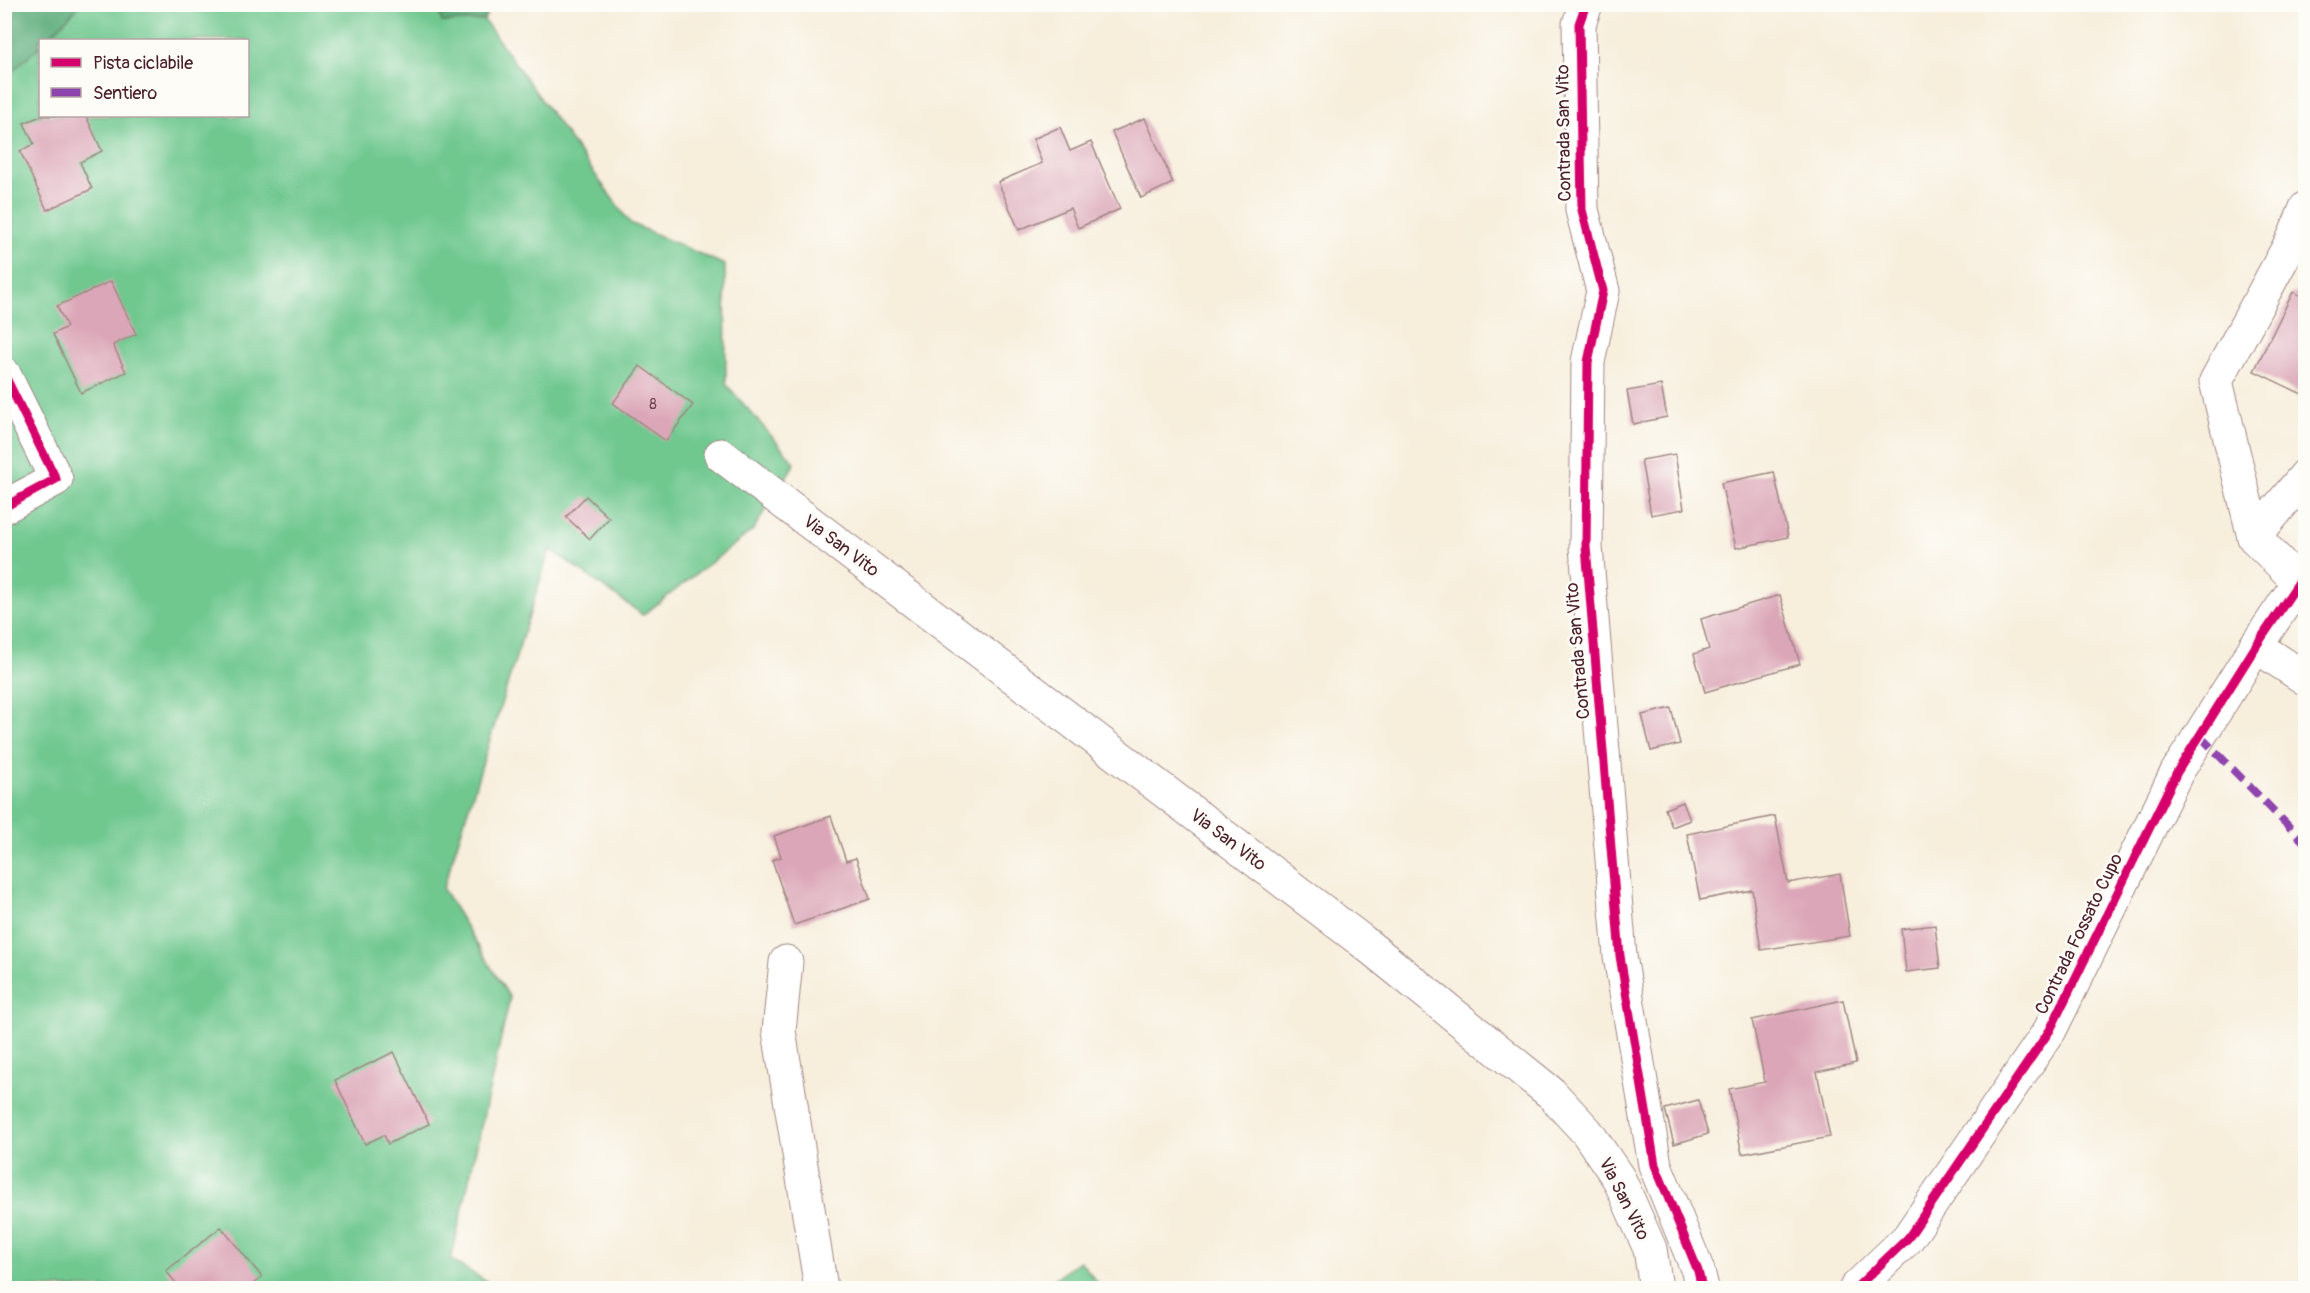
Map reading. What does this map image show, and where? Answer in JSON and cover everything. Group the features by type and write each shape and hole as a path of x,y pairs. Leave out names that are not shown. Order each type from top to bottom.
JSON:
{"street":[{"name":"Contrada San Vito","path":"1586,4 1579,24 1582,210 1603,291 1588,362 1586,547 1620,956 1655,1165 1698,1271 1702,1288"},
{"path":"2254,537 2216,381 2294,237 2306,208"},
{"path":"4,374 56,479 4,507"},
{"name":"Via San Vito","path":"721,455 1362,941 1551,1094 1587,1132 1619,1179 1650,1249 1656,1288"},
{"path":"2254,537 2306,475"},
{"name":"Contrada Fossato Cupo","path":"1856,1288 1908,1238 2050,1030 2177,772 2256,646 2302,579 2254,537"},
{"path":"2256,646 2302,670"},
{"path":"786,962 779,1031 821,1288"}],"green space":[{"path":"5,4 80,4 47,39 39,39 39,47 5,78"},
{"path":"437,4 492,5 484,20 442,22"},
{"path":"80,5 437,5 442,22 484,20 630,223 725,265 726,384 795,463 753,530 643,615 550,549 443,889 510,998 451,1260 497,1288 5,1288 4,78 39,47 39,117 249,117 249,39 47,39"},
{"path":"1080,1261 1102,1288 1042,1288"}],"building":[{"path":"39,117 86,117 102,151 80,162 92,189 47,210 20,151 34,144 24,123"},
{"path":"1145,118 1173,183 1141,198 1112,132"},
{"path":"1060,127 1070,151 1091,142 1120,209 1078,228 1070,208 1019,230 998,182 1042,163 1033,139"},
{"path":"111,281 136,334 113,345 126,372 81,393 53,334 67,327 57,306"},
{"path":"2293,292 2306,298 2306,396 2254,371"},
{"path":"640,366 693,405 666,441 613,403"},
{"path":"1661,385 1667,417 1633,424 1627,391"},
{"path":"1675,454 1684,509 1651,515 1641,460"},
{"path":"1774,472 1788,537 1736,548 1721,483"},
{"path":"586,496 609,518 590,539 566,517"},
{"path":"1780,595 1800,664 1705,692 1694,654 1709,649 1701,619"},
{"path":"1671,708 1680,744 1651,751 1642,715"},
{"path":"1683,802 1690,820 1672,827 1665,809"},
{"path":"831,816 846,861 856,858 870,899 794,925 772,860 781,857 774,836"},
{"path":"1775,816 1788,883 1840,874 1850,936 1761,950 1752,890 1700,900 1687,834"},
{"path":"1935,925 1940,968 1906,972 1901,929"},
{"path":"1843,1000 1856,1063 1817,1072 1830,1137 1742,1154 1729,1089 1765,1082 1752,1020"},
{"path":"394,1052 429,1124 388,1144 384,1135 365,1144 335,1080"},
{"path":"1698,1100 1708,1134 1674,1144 1665,1109"},
{"path":"221,1227 262,1277 248,1288 180,1288 166,1271"}],"marked path":[{"path":"2200,736 2306,844"}],"cycle path":[{"path":"1586,4 1579,24 1582,210 1603,291 1588,362 1586,547 1620,956 1655,1165 1698,1271 1702,1288"},
{"path":"4,374 56,479 4,507"},
{"path":"1856,1288 1908,1238 2050,1030 2177,772 2256,646 2299,582 2306,576"}]}
